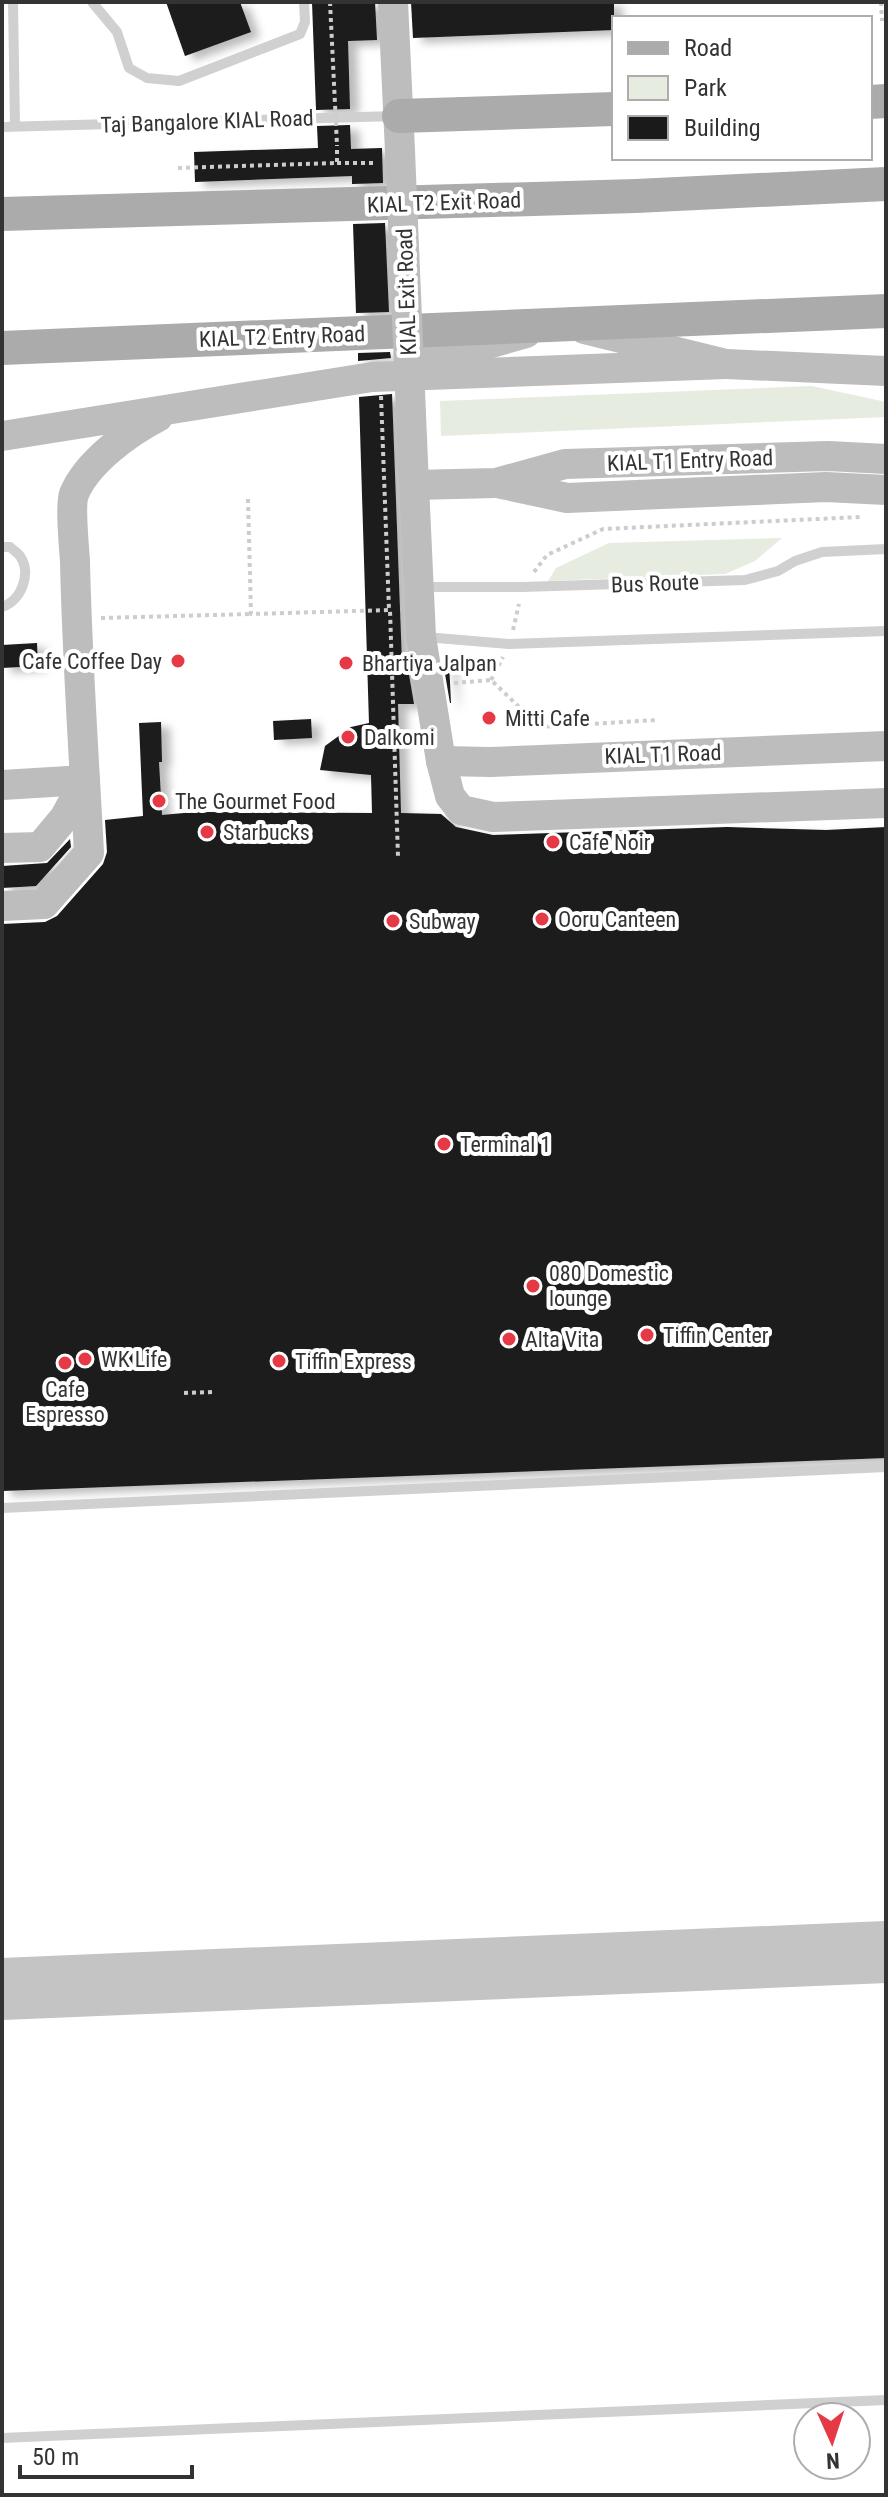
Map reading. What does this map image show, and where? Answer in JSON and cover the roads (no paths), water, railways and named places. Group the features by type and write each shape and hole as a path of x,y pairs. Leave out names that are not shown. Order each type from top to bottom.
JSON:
{"main road":[{"name":"KIAL Exit Road","path":"393,2 414,485"},
{"path":"399,116 612,109"},
{"name":"KIAL T2 Exit Road","path":"2,214 636,196 886,184"},
{"name":"KIAL T2 Entry Road","path":"2,348 886,311"},
{"name":"KIAL T2 Entry Road","path":"377,385 561,324 726,364 886,371"},
{"path":"2,436 188,406 377,385 726,364"},
{"path":"2,906 44,904 89,853 76,619 73,496 87,474 124,438 144,424 188,406"},
{"name":"KIAL T1 Entry Road","path":"496,483 565,464 828,456 886,459"},
{"name":"KIAL T1 Entry Road","path":"414,485 496,483 567,498 826,487 886,490"},
{"path":"414,485 421,637 441,761 450,796 461,810 493,817 886,803"},
{"name":"KIAL T1 Road","path":"441,761 491,762 886,746"},
{"path":"2,785 85,780"},
{"path":"2,848 40,847 65,817 85,780"}],"lane":[{"path":"13,2 15,126"},
{"path":"92,2 117,32 129,68 147,78 179,81 300,34 305,22 304,2"},
{"name":"Taj Bangalore KIAL Road","path":"2,127 399,116"},
{"path":"2,547 10,547 21,557 24,577 21,593 12,603 2,607"},
{"name":"Bus Route","path":"419,587 745,580 778,571 795,561 822,552 886,549"},
{"path":"421,637 509,644 886,631"},
{"path":"2,1508 886,1467"},
{"path":"2,2438 886,2400"}],"place":[{"name":"Cafe Coffee Day","path":"178,661"},
{"name":"Bhartiya Jalpan","path":"346,663"},
{"name":"Mitti Cafe","path":"489,718"},
{"name":"Dalkomi","path":"348,737"},
{"name":"The Gourmet Food","path":"159,801"},
{"name":"Starbucks","path":"207,832"},
{"name":"Cafe Noir","path":"553,842"},
{"name":"Ooru Canteen","path":"542,919"},
{"name":"Subway","path":"393,921"},
{"name":"Terminal 1","path":"444,1144"},
{"name":"080 Domestic lounge","path":"533,1286"},
{"name":"Tiffin Center","path":"647,1335"},
{"name":"Alta Vita","path":"509,1339"},
{"name":"WK Life","path":"85,1359"},
{"name":"Tiffin Express","path":"279,1361"},
{"name":"Cafe Espresso","path":"65,1363"}]}
